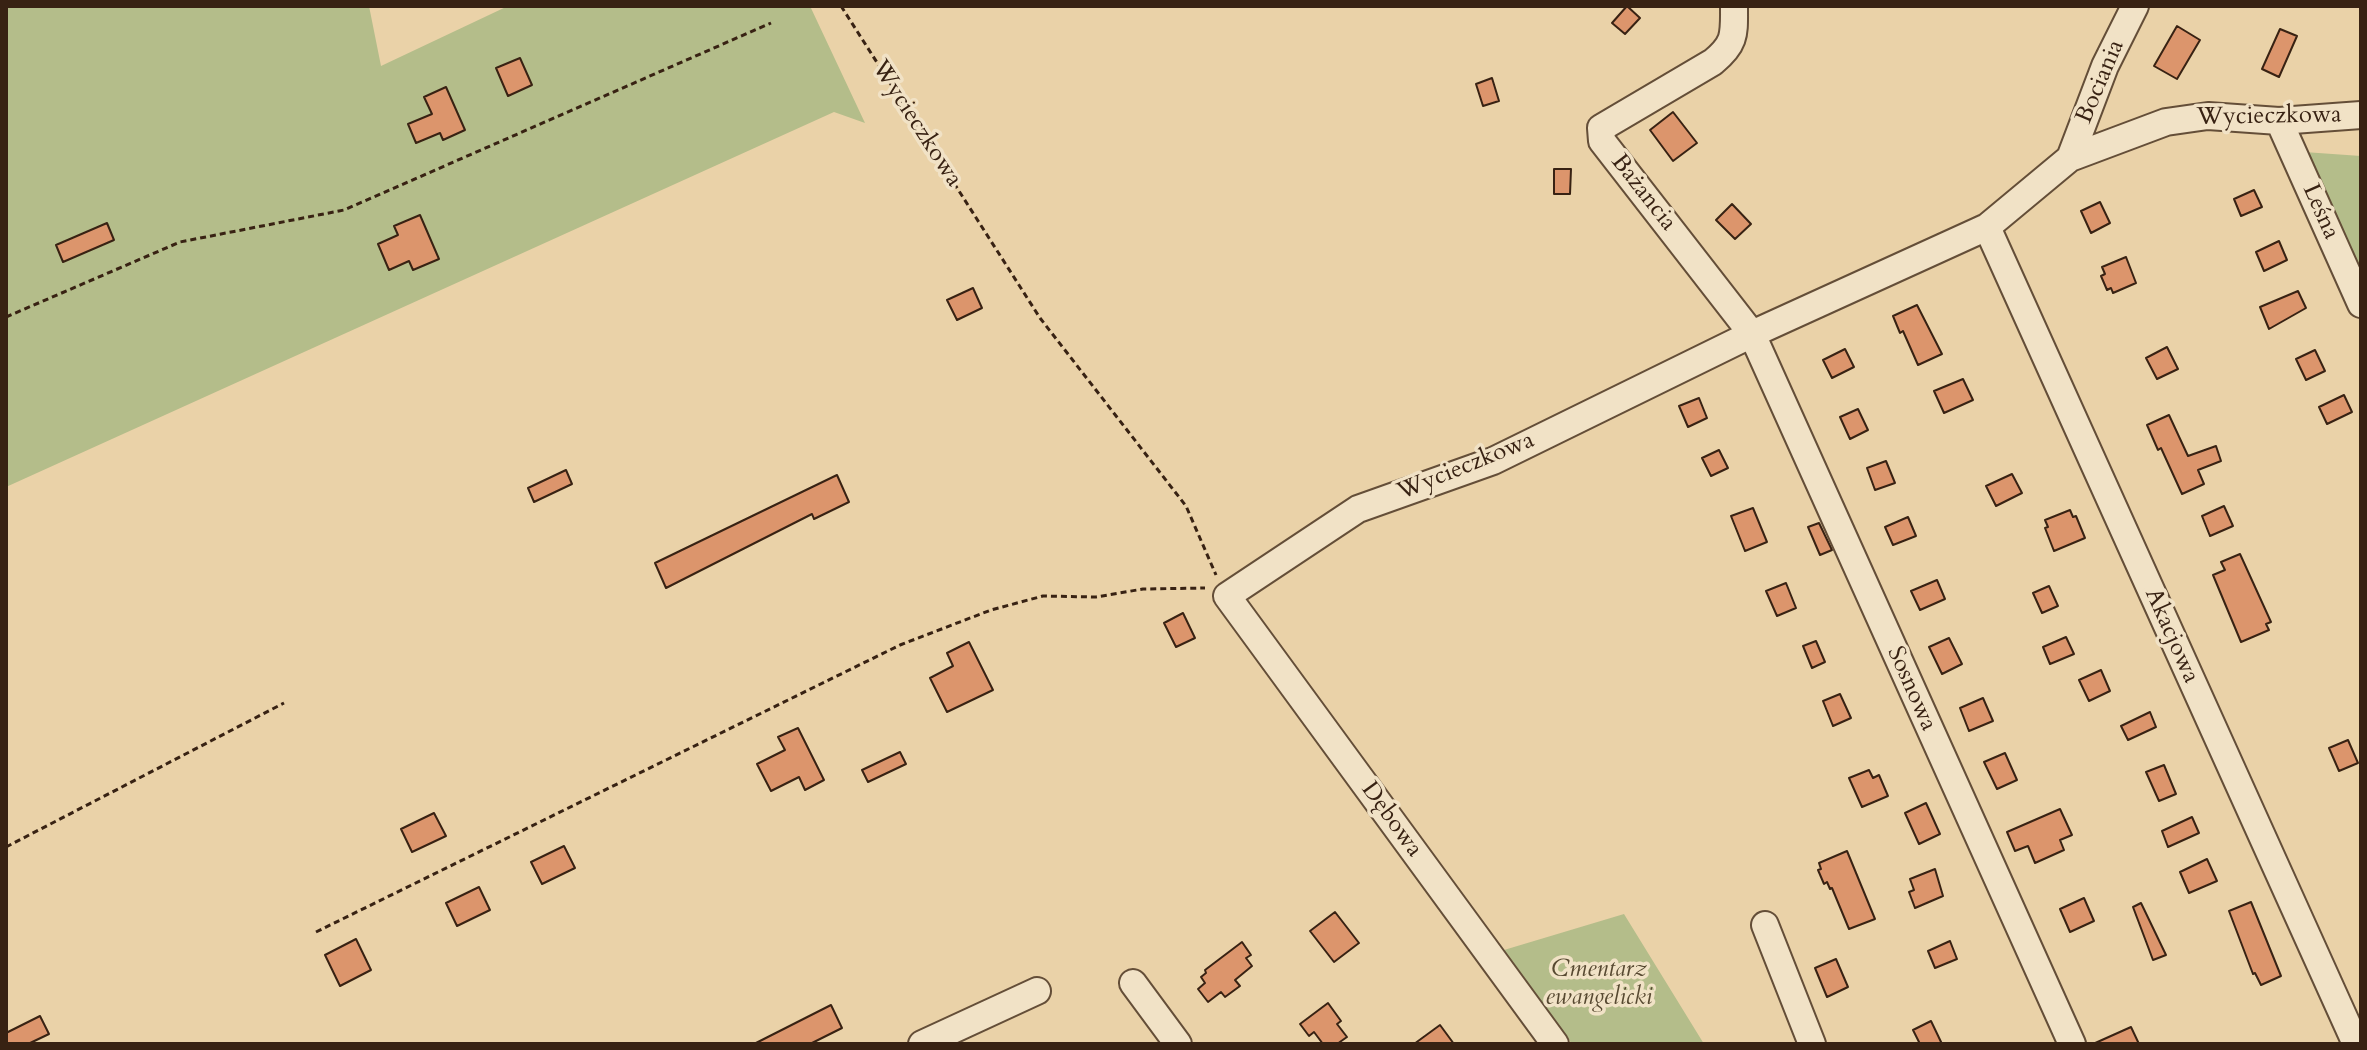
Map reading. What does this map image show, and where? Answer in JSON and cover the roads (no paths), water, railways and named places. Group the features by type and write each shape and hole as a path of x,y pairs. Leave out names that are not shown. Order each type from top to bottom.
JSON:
{"street":[{"name":"Bażancia","path":"1734,6 1734,35 1728,50 1601,128 1602,141 1752,334"},
{"name":"Bociania","path":"2070,158 2105,66 2135,6"},
{"name":"Wycieczkowa","path":"1224,591 1358,509 1493,461 1752,334 1987,227 2070,158 2166,122 2208,116 2279,121 2361,115"},
{"name":"Leśna","path":"2279,121 2361,304"},
{"name":"Akacjowa","path":"1987,227 2356,1044"},
{"name":"Sosnowa","path":"1752,334 2072,1044"},
{"name":"Dębowa","path":"1224,591 1555,1044"},
{"path":"1765,925 1812,1044"},
{"path":"1133,983 1178,1044"},
{"path":"922,1044 1037,991"}],"park label":[{"name":"Cmentarz ewangelicki","path":"1599,984"}]}
